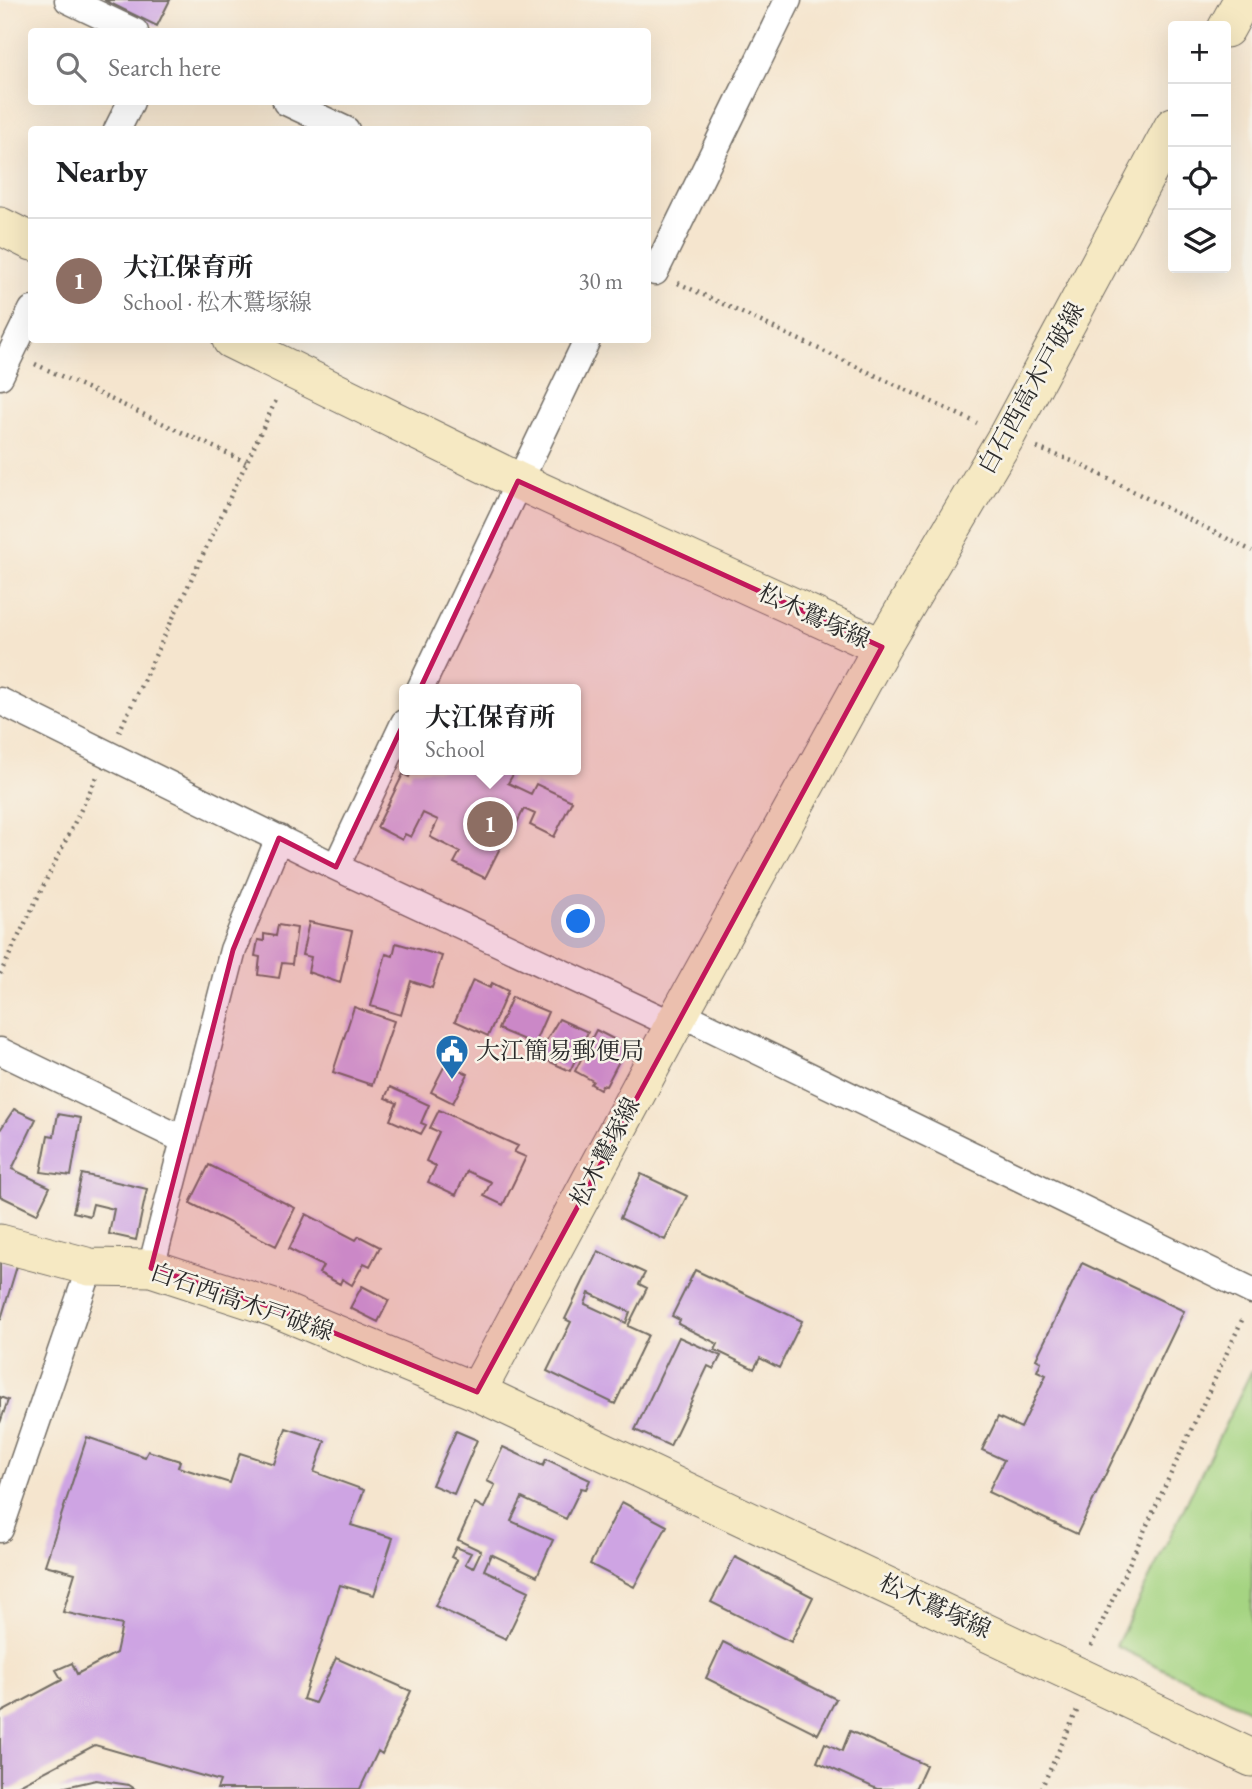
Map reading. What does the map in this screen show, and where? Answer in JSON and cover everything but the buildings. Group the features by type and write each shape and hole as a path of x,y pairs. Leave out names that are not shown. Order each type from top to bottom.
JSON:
{"main road":[{"path":"1230,21 1242,0"},
{"name":"白石西高木戸破線","path":"882,647 1006,437 1168,136"},
{"path":"0,226 28,240"},
{"name":"松木鷲塚線","path":"237,343 518,481 882,647 677,1019 477,1392 1252,1758"},
{"name":"白石西高木戸破線","path":"0,1243 90,1268 151,1268 274,1307 477,1392"}],"street":[{"path":"68,0 127,28"},
{"path":"651,270 788,0"},
{"path":"119,126 130,105"},
{"path":"292,105 337,126"},
{"path":"0,376 28,318"},
{"path":"422,684 586,343"},
{"path":"0,701 336,867 677,1019 1249,1301"},
{"path":"336,867 399,734"},
{"path":"151,1268 233,950 279,838"},
{"path":"0,1051 183,1139"},
{"path":"0,1529 90,1268"}],"path":[{"path":"651,270 1006,437 1075,462 1252,551"},
{"path":"12,352 246,462"},
{"path":"0,974 292,369"},
{"path":"1041,1789 1082,1701 1079,1674 1249,1301"}],"highlighted area":[{"path":"518,481 882,647 477,1392 274,1308 151,1268 233,950 279,838 336,867"}],"green space":[{"path":"1252,1370 1252,1712 1116,1646"}],"place":[{"name":"大江保育所","path":"490,824"},
{"name":"大江簡易郵便局","path":"452,1081"}]}
